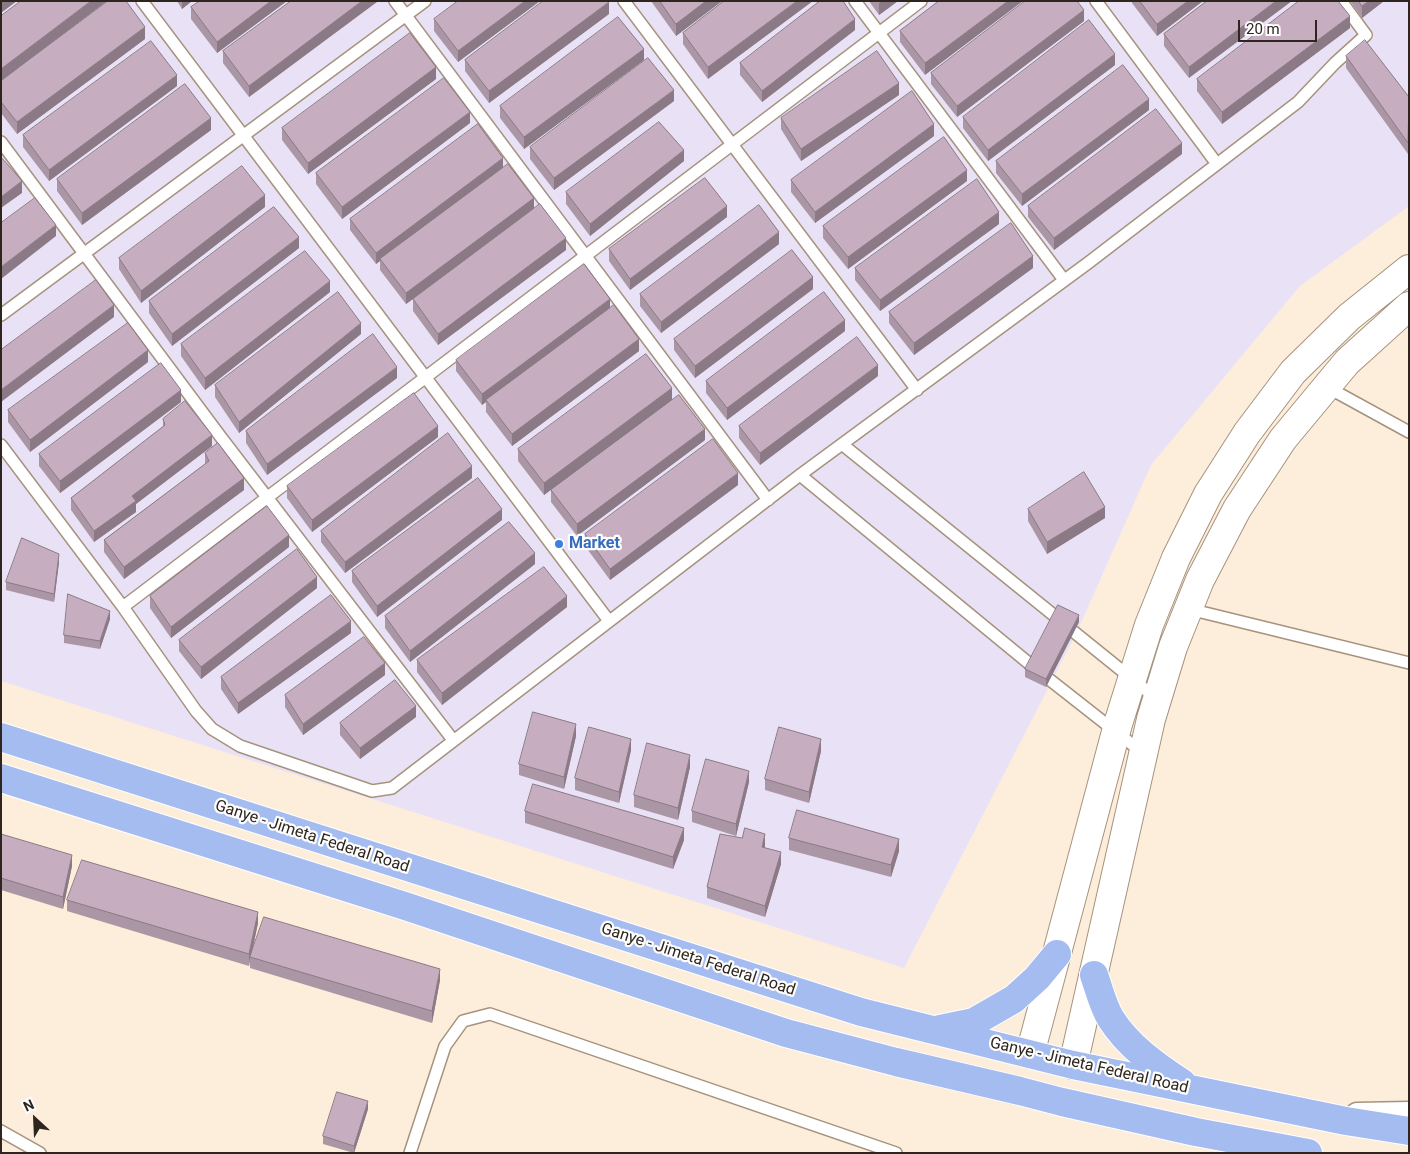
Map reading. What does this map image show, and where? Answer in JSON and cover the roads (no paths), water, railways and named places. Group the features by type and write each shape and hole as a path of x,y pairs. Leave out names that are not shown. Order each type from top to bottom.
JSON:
{"main road":[{"path":"1030,1054 1116,733 1149,625 1176,558 1208,494 1247,433 1293,372 1349,317 1409,268"},
{"path":"1073,1065 1157,699 1173,647 1200,580 1237,509 1283,439 1347,362 1409,306"},
{"name":"Ganye - Jimeta Federal Road","path":"1,738 861,1012 1073,1065 1318,1115 1409,1131"},
{"path":"1,778 404,906 786,1033 1062,1102 1196,1132 1308,1153"},
{"path":"935,1030 974,1022 1014,999 1037,978 1057,954"},
{"path":"1094,975 1110,1017 1124,1036 1151,1062 1194,1090"}],"street":[{"path":"1318,1115 1409,1113"}],"lane":[{"path":"142,1 609,621"},
{"path":"395,1 768,500"},
{"path":"1,315 425,1"},
{"path":"624,1 917,390"},
{"path":"855,1 1064,280"},
{"path":"123,607 921,1"},
{"path":"1096,1 1217,164"},
{"path":"1,445 123,607 196,711 212,729 240,746 372,791 392,788 800,475 1064,280 1298,102 1335,63 1366,35 1341,1"},
{"path":"1,142 267,498 453,740"},
{"path":"1327,386 1409,432"},
{"path":"843,445 1056,617"},
{"path":"800,475 1031,665"},
{"path":"1189,609 1409,663"},
{"path":"1074,632 1157,699"},
{"path":"1050,680 1143,754"},
{"path":"410,1153 445,1046 463,1021 490,1014 896,1153"},
{"path":"1,1131 40,1153"}],"place":[{"name":"Market","path":"559,544"}]}
